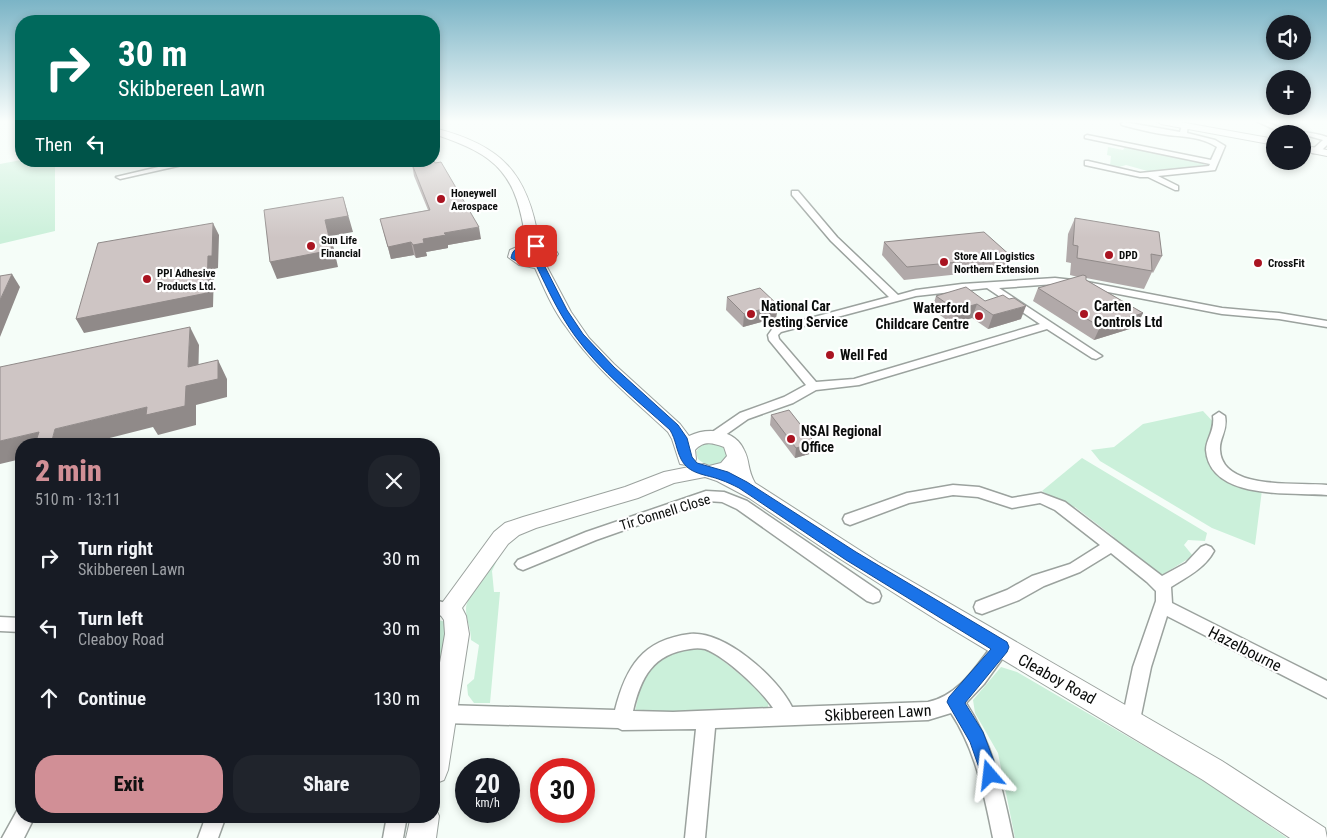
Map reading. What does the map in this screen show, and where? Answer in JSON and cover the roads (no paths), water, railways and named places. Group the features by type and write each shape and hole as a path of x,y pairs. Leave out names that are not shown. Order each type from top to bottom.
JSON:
{"street":[{"path":"497,160 510,176 521,198 530,221 533,246"},
{"path":"1198,160 1214,163"},
{"path":"1088,163 1134,175 1151,175 1208,169 1212,168 1215,160"},
{"path":"120,177 168,167"},
{"path":"1151,175 1177,189"},
{"path":"795,193 838,243 895,297"},
{"path":"533,246 547,248 552,252 549,258 539,263 527,264 515,258 516,253 520,249 533,246"},
{"path":"539,263 562,310 580,336 610,369 674,428 681,438 692,466 708,471"},
{"path":"813,386 777,344 773,337 774,332 794,324 895,297 934,290 990,285 1073,282 1208,309 1327,324"},
{"path":"990,285 1096,356"},
{"path":"671,477 682,466 692,442 724,432 749,414 795,398 813,386 835,386 855,382 1048,324"},
{"path":"1220,416 1219,432 1213,447 1215,458 1220,468 1228,475 1239,480 1271,488 1327,490"},
{"path":"736,422 732,431 735,452 740,476 748,488"},
{"path":"674,428 687,433 724,439 735,452"},
{"path":"440,736 457,634 455,616 441,608 508,531 530,522 631,493 671,477 727,469 735,452"},
{"name":"Cleaboy Road","path":"708,471 728,477 748,488 844,563 1002,647 1131,720 1229,780 1315,838"},
{"path":"850,519 907,498 967,490 1012,503 1038,498 1052,502 1111,545 1161,585 1165,594 1142,667 1131,720"},
{"name":"Tir Connell Close","path":"524,564 605,531 698,499 713,496 724,497 742,505 844,563 873,596"},
{"path":"982,607 1018,592 1038,581 1071,570 1111,545"},
{"path":"1161,585 1191,567 1206,551"},
{"name":"Hazelbourne","path":"1162,606 1327,690"},
{"path":"0,624 15,625"},
{"path":"622,721 634,678 643,664 659,650 672,645 693,641 708,643 718,648 765,684 778,698 787,717"},
{"name":"Skibbereen Lawn","path":"444,714 622,721 706,720 928,711 942,709 955,702 1002,647"},
{"path":"955,702 971,726 982,750 990,775 1003,838"},
{"path":"695,838 706,720"},
{"path":"12,838 20,823"},
{"path":"208,838 213,823"},
{"path":"393,838 396,823"},
{"path":"421,838 424,823"}],"place":[{"name":"Honeywell Aerospace","path":"441,199"},
{"name":"Sun Life Financial","path":"311,246"},
{"name":"DPD","path":"1109,255"},
{"name":"Store All Logistics Northern Extension","path":"944,262"},
{"name":"CrossFit","path":"1258,263"},
{"name":"PPI Adhesive Products Ltd.","path":"147,279"},
{"name":"National Car Testing Service","path":"751,314"},
{"name":"Carten Controls Ltd","path":"1084,314"},
{"name":"Waterford Childcare Centre","path":"979,316"},
{"name":"Well Fed","path":"830,355"},
{"name":"NSAI Regional Office","path":"791,439"}]}
